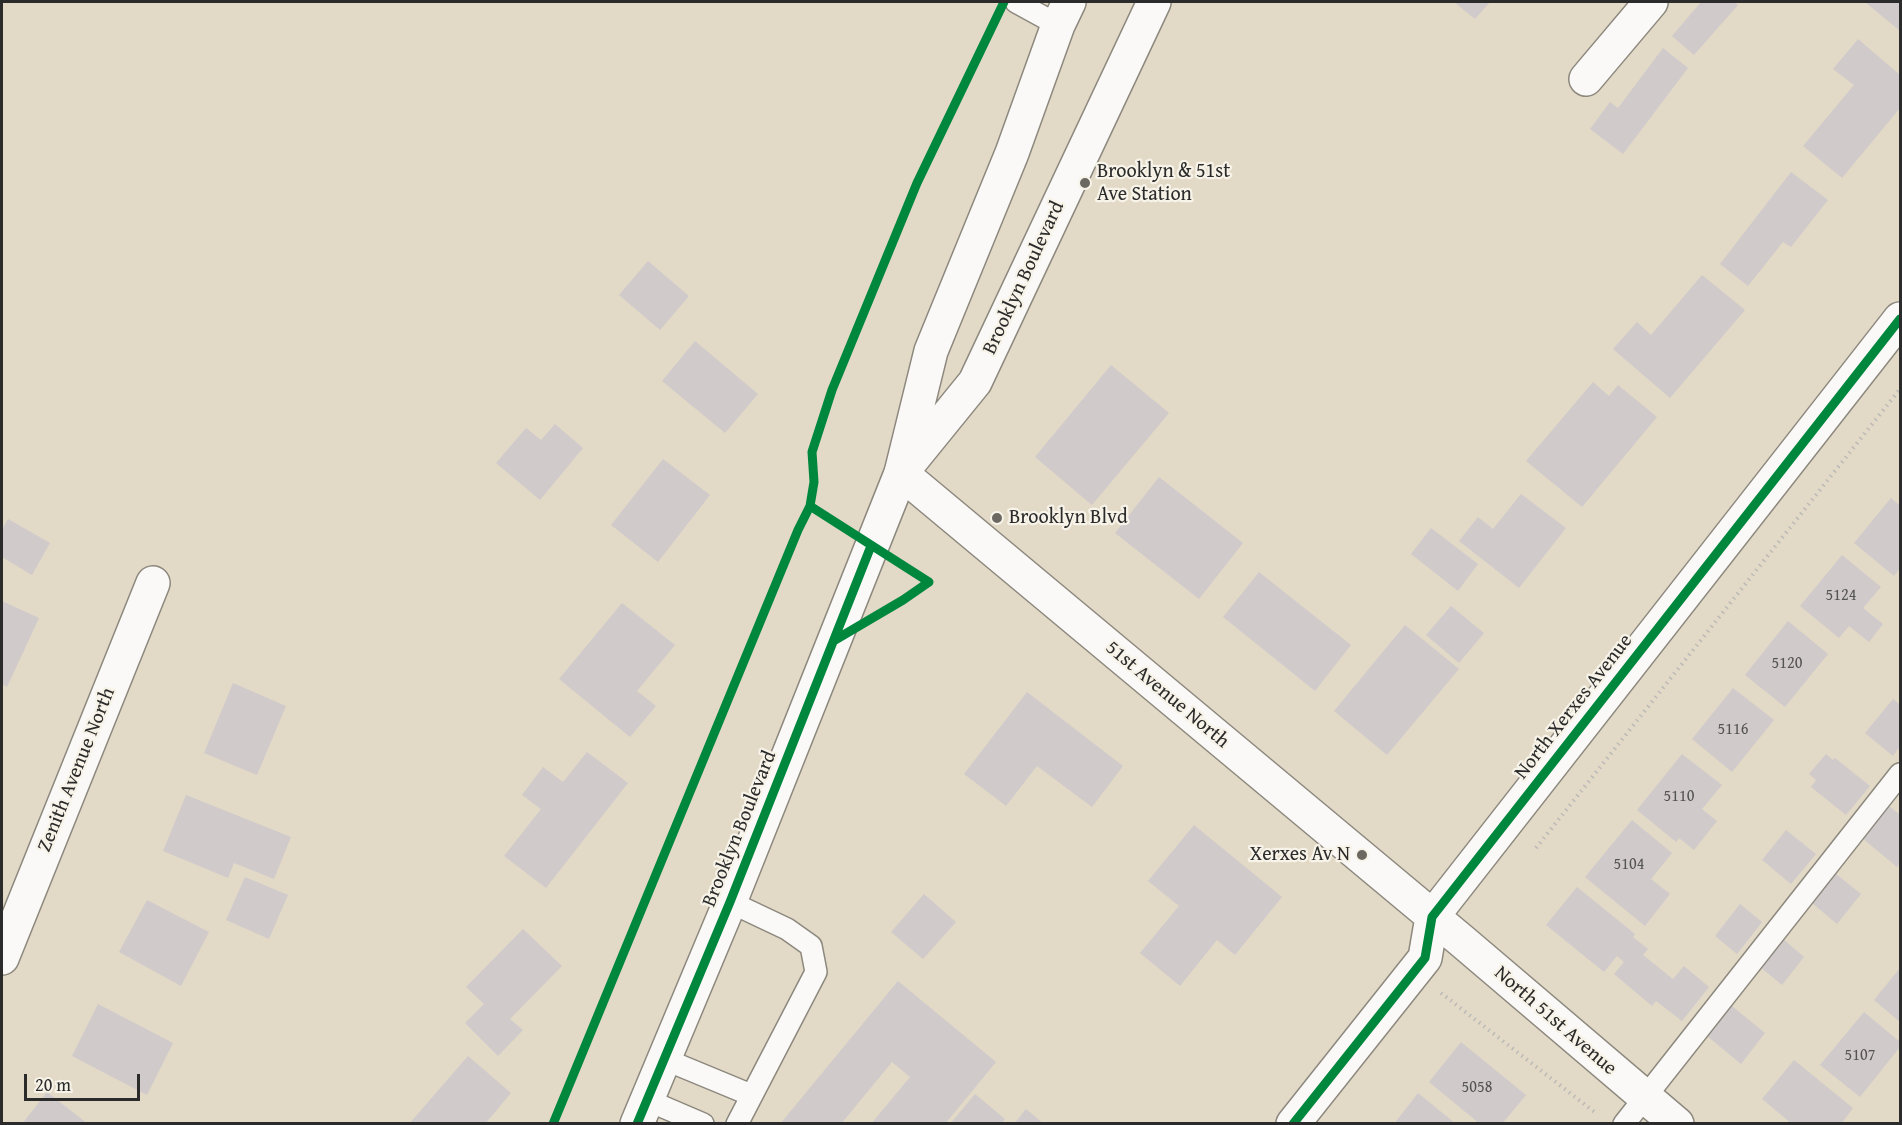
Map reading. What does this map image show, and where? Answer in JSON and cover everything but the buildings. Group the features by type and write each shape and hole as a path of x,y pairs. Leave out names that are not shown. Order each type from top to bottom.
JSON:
{"street":[{"name":"Brooklyn Boulevard","path":"901,473 975,382 1154,2"},
{"path":"1586,79 1651,2"},
{"name":"Brooklyn Boulevard","path":"642,1112 730,902 901,473 931,351 1012,153 1064,13"},
{"name":"North Xerxes Avenue","path":"1293,1124 1425,958 1432,917 1900,320"},
{"name":"51st Avenue North","path":"901,473 1432,917"},
{"name":"Zenith Avenue North","path":"2,958 153,583"},
{"name":"North 51st Avenue","path":"1432,917 1677,1124"}],"lane":[{"path":"1016,2 1064,13"},
{"path":"1624,1124 1900,774"},
{"path":"730,902 787,930 811,946 816,972 737,1124"},
{"path":"664,1059 752,1095"},
{"path":"642,1112 703,1124"}],"path":[{"path":"1533,853 1900,389"},
{"path":"1437,990 1600,1116"}],"cycle path":[{"path":"553,1124 798,530 810,506 814,482 812,452 832,390 917,183 1004,2"},
{"path":"1293,1124 1425,958 1432,917 1900,319"},
{"path":"810,506 929,582 835,640"},
{"path":"637,1124 730,902 871,546"}],"place":[{"name":"Brooklyn & 51st Ave Station","path":"1085,183"},
{"name":"Brooklyn Blvd","path":"997,518"},
{"name":"Xerxes Av N","path":"1362,855"}]}
